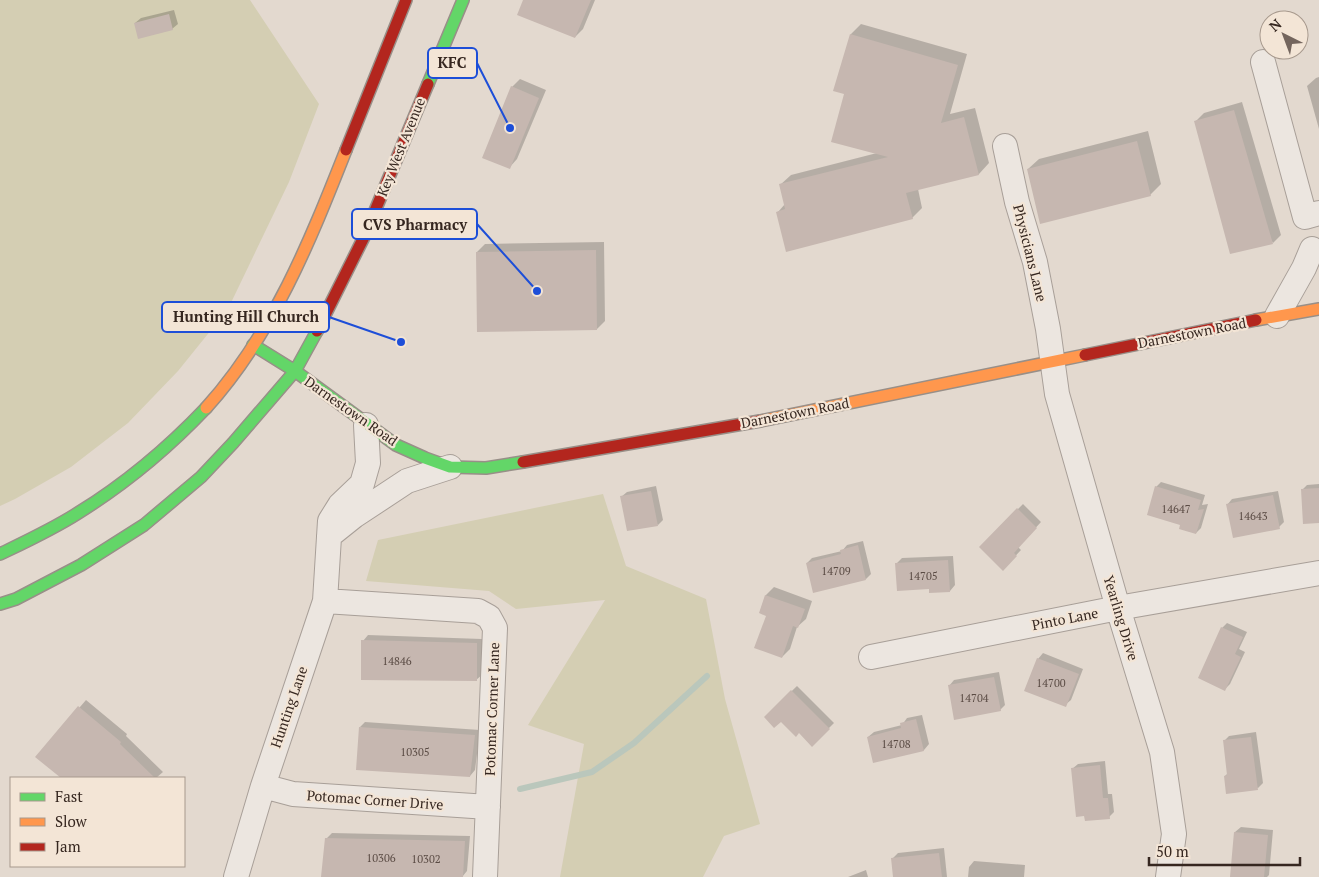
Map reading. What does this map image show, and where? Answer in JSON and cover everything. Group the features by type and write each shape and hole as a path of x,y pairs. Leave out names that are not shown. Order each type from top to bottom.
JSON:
{"main road":[{"path":"0,554 55,527 114,489 171,443 218,393 254,345 285,291 306,248 406,0"},
{"name":"Key West Avenue","path":"295,371 325,318 357,252 463,0"},
{"name":"Darnestown Road","path":"254,345 295,371 366,425 396,445 450,467 486,468 761,420 1319,309"},
{"name":"Darnestown Road","path":"0,604 16,599 82,565 144,525 201,477 295,371"}],"street":[{"path":"1263,62 1312,215 1315,253 1304,268 1277,316"},
{"name":"Physicians Lane","path":"1005,146 1016,202 1035,262 1052,361"},
{"name":"Yearling Drive","path":"1052,361 1057,394 1118,608 1162,752 1174,834 1168,877"},
{"name":"Hunting Lane","path":"236,877 263,786 325,601 330,521 340,505 362,484 368,463 366,425"},
{"path":"329,536 354,516 407,480 450,467"},
{"name":"Pinto Lane","path":"871,657 1118,608 1319,573"},
{"name":"Potomac Corner Lane","path":"325,601 478,611 488,617 495,628 485,877"},
{"name":"Potomac Corner Drive","path":"263,786 293,794 488,807"}],"shaded area":[{"path":"0,0 250,0 319,104 289,182 228,309 178,371 128,423 71,467 0,506"},
{"path":"603,494 626,566 706,599 725,699 760,824 724,836 703,877 560,877 584,744 528,725 605,600 516,609 489,591 366,581 378,540"}],"building":[{"path":"523,0 591,0 575,38 517,15"},
{"path":"169,14 173,30 138,39 134,23"},
{"path":"850,34 958,65 941,123 964,117 979,175 906,193 913,219 786,252 776,212 785,209 779,184 888,157 831,142 844,94 833,91"},
{"path":"511,86 539,98 510,169 482,158"},
{"path":"1234,110 1273,244 1230,254 1194,121"},
{"path":"1137,141 1151,196 1040,224 1027,169"},
{"path":"596,250 597,330 477,332 476,252"},
{"path":"1155,486 1201,500 1198,510 1204,509 1196,534 1179,529 1180,525 1147,515"},
{"path":"1319,488 1319,523 1303,524 1301,489"},
{"path":"651,491 658,526 627,531 620,496"},
{"path":"1273,495 1280,529 1233,538 1226,504"},
{"path":"1017,508 1037,528 1014,553 1017,556 1003,571 979,547"},
{"path":"858,545 866,580 813,593 806,563 841,554 840,550"},
{"path":"948,560 950,592 929,593 929,589 897,591 895,563"},
{"path":"765,595 805,609 798,628 793,626 782,658 754,648 766,616 759,613"},
{"path":"1221,627 1243,637 1235,654 1241,657 1225,691 1198,678"},
{"path":"361,640 477,643 477,681 361,680"},
{"path":"1037,658 1079,674 1066,707 1024,691"},
{"path":"994,677 1001,711 954,720 948,685"},
{"path":"791,690 830,729 812,747 799,733 796,737 781,722 774,728 764,717"},
{"path":"78,706 121,742 120,744 154,777 60,777 35,757"},
{"path":"916,719 924,751 873,763 867,737 901,728 900,723"},
{"path":"359,727 475,735 470,777 356,770"},
{"path":"1251,737 1258,790 1226,794 1224,776 1227,775 1223,740"},
{"path":"1100,765 1103,798 1108,798 1110,819 1085,821 1084,816 1076,817 1071,768"},
{"path":"1234,832 1268,835 1264,877 1230,877"},
{"path":"325,838 465,841 463,877 321,877"},
{"path":"939,853 942,877 893,877 891,858"}],"waterway":[{"path":"520,789 592,772 634,743 707,676"}],"traffic: fast":[{"path":"428,84 463,0"},
{"path":"0,604 16,599 81,565 144,525 201,477 295,371 317,331"},
{"path":"253,345 295,371 396,445 425,458 450,467 486,468 523,462"},
{"path":"0,554 59,524 129,478 177,437 206,408"}],"traffic: slow":[{"path":"206,408 251,349 288,285 304,252 346,150"},
{"path":"1256,320 1319,309"},
{"path":"760,421 1085,355"}],"traffic: jam":[{"path":"346,150 406,0"},
{"path":"317,331 364,237 428,84"},
{"path":"1085,355 1256,320"},
{"path":"523,462 760,421"}],"place":[{"name":"KFC","path":"510,128"},
{"name":"CVS Pharmacy","path":"537,291"},
{"name":"Hunting Hill Church","path":"401,342"}]}
